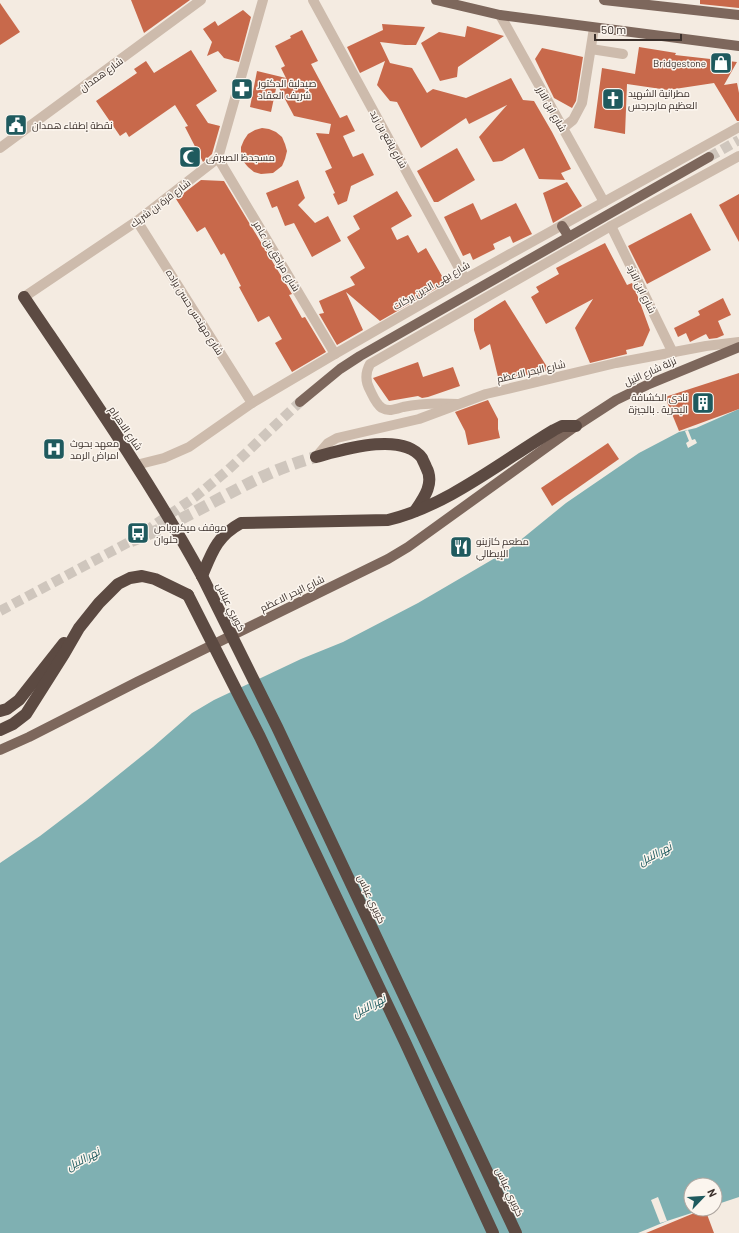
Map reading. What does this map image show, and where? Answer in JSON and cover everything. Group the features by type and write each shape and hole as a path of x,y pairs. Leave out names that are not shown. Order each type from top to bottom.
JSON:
{"highway":[{"name":"شارع الاهرام","path":"24,297 136,465 180,535 202,576"},
{"path":"202,576 212,552 220,539 230,529 242,523 388,520 403,517 459,490 554,430 562,426 576,426"},
{"path":"316,457 342,450 371,445 391,444 410,449 421,457 428,470 430,483 425,497 414,512"},
{"path":"0,711 7,709 19,700 55,653 99,602 118,584 130,578 142,576 155,579 188,595 264,744 405,1042 493,1233"},
{"name":"كوبري عباس","path":"202,576 287,748 516,1233"},
{"path":"0,730 13,724 26,714 64,654 78,628"}],"main road":[{"path":"436,0 500,15 739,46"},
{"path":"604,0 673,4 739,15"},
{"path":"300,402 340,369 360,356 709,157"},
{"path":"562,226 568,237"},
{"name":"نزلة شارع النيل","path":"576,426 616,400 647,385 739,347"},
{"name":"شارع البحر الاعظم","path":"0,750 388,560 576,426"}],"street":[{"name":"شارع همدان","path":"0,148 201,0"},
{"path":"218,158 263,0"},
{"name":"شارع يافع بن زيد","path":"313,0 465,279"},
{"name":"شارع ابن الازر","path":"500,15 604,202"},
{"path":"563,128 573,120 582,104 594,28"},
{"path":"591,49 623,54"},
{"name":"شارع بهى الدين بركات","path":"136,465 164,458 189,447 252,403 335,354 465,279 739,127"},
{"path":"458,404 425,404 392,410 383,408 376,402 366,382 370,364 611,226 739,156"},
{"name":"شارع قرة بن شريك","path":"24,297 137,221 218,158"},
{"name":"شارع مراحق بن عامر","path":"218,158 335,354"},
{"name":"شارع مهندس حسن براده","path":"137,221 252,403"},
{"name":"شارع ابن الازد","path":"611,226 673,353"},
{"name":"شارع البحر الاعظم","path":"316,457 328,443 337,438 418,419 486,394 616,363 706,346 739,342"}],"water":[{"name":"نهر النيل","path":"739,409 739,1197 723,1202 723,1177 683,1177 683,1216 638,1233 0,1233 0,863 40,836 86,801 153,747 192,713 214,700 301,659 343,642 418,603 507,551 566,503 639,453 679,432 696,428"}],"pier":[{"path":"688,430 692,440 695,439 697,443 688,448 686,443 689,441 685,431"},
{"path":"658,1197 667,1221 660,1223 651,1200"}],"building":[{"path":"131,0 190,0 144,33"},
{"path":"700,0 739,0 739,8 700,4"},
{"path":"0,3 20,32 0,45"},
{"path":"243,10 251,17 239,62 224,58 218,51 207,56 212,42 203,29 215,21 218,26"},
{"path":"382,24 425,27 416,45 380,42 390,63 412,68 427,93 433,89 466,98 511,78 523,100 534,101 552,132 571,169 561,173 565,180 539,179 524,148 502,161 493,162 479,137 507,105 469,124 466,118 421,148 397,102 390,101 377,85 385,61 360,73 347,47 383,30"},
{"path":"467,26 504,36 458,67 457,77 440,81 421,43 439,32 465,37"},
{"path":"302,30 318,61 311,64 340,118 347,115 355,131 343,136 353,157 363,153 374,175 351,186 347,201 338,205 333,194 335,193 325,171 332,168 316,133 329,134 331,124 294,116 277,84 271,112 250,107 257,71 286,78 281,68 285,66 275,46 291,38 290,36"},
{"path":"639,47 676,53 675,55 737,62 724,85 737,83 739,93 739,121 737,121 714,83 668,90 627,84 625,134 594,128 602,68 635,74"},
{"path":"542,48 583,57 576,101 572,108 554,98 535,59"},
{"path":"191,50 217,91 196,105 208,123 220,126 212,154 203,162 185,127 188,126 175,105 129,137 126,132 120,136 96,101 137,73 134,69 146,61 154,73"},
{"path":"262,128 276,132 282,137 287,151 282,166 273,173 261,174 254,172 243,161 241,154 241,147 248,134"},
{"path":"457,148 475,180 438,202 434,202 417,171"},
{"path":"201,180 224,181 292,294 289,295 302,318 305,317 326,352 292,372 275,343 282,339 269,316 258,322 239,287 241,286 224,253 221,255 205,227 197,232 176,199"},
{"path":"298,180 305,198 298,205 315,223 328,216 341,241 312,257 294,223 285,226 277,206 272,208 266,193"},
{"path":"567,182 582,206 553,223 543,193"},
{"path":"397,191 412,216 391,228 397,240 408,235 418,253 426,248 446,283 380,321 346,292 363,330 337,345 319,314 324,313 319,301 355,285 350,277 365,268 347,237 360,229 353,216"},
{"path":"739,194 739,242 719,205"},
{"path":"473,203 481,220 516,203 532,234 513,243 510,236 493,244 495,249 473,260 470,253 463,256 444,217"},
{"path":"691,213 711,250 647,284 628,246"},
{"path":"605,243 627,285 632,283 650,330 643,346 626,350 627,354 590,363 575,328 593,299 546,324 531,297 539,292 536,287 559,274 556,268"},
{"path":"723,298 731,315 718,321 724,335 709,339 706,334 690,342 686,333 678,337 674,328 700,315 698,311"},
{"path":"505,300 549,370 499,381 490,344 480,350 474,330 474,319"},
{"path":"418,362 423,377 453,367 460,386 428,397 422,398 418,396 389,401 373,378"},
{"name":"نادى الكشافة البحرية . بالجيزة","path":"739,373 739,409 679,431 665,397"},
{"path":"488,400 498,419 500,438 468,445 465,431 455,412"},
{"path":"608,443 619,459 552,506 541,488"},
{"path":"685,1217 708,1217 714,1233 646,1233"}],"tunnel":[{"path":"709,157 739,140"},
{"path":"0,611 131,541 195,497 228,470 300,402"},
{"path":"131,541 165,527 270,473 316,457"}],"place":[{"name":"Bridgestone","path":"721,63"},
{"name":"صيدلية الدكتور شريف العقاد","path":"242,89"},
{"name":"مطرانية الشهيد العظيم مارجرجس","path":"613,99"},
{"name":"نقطة إطفاء همدان","path":"16,125"},
{"name":"مسجدظ الصيرفى","path":"190,157"},
{"name":"نادى الكشافة البحرية . بالجيزة","path":"703,403"},
{"name":"معهد بحوث امراض الرمد","path":"54,449"},
{"name":"موقف ميكروباص حلوان","path":"138,533"},
{"name":"مطعم كازينو الإيطالي","path":"461,547"}]}
